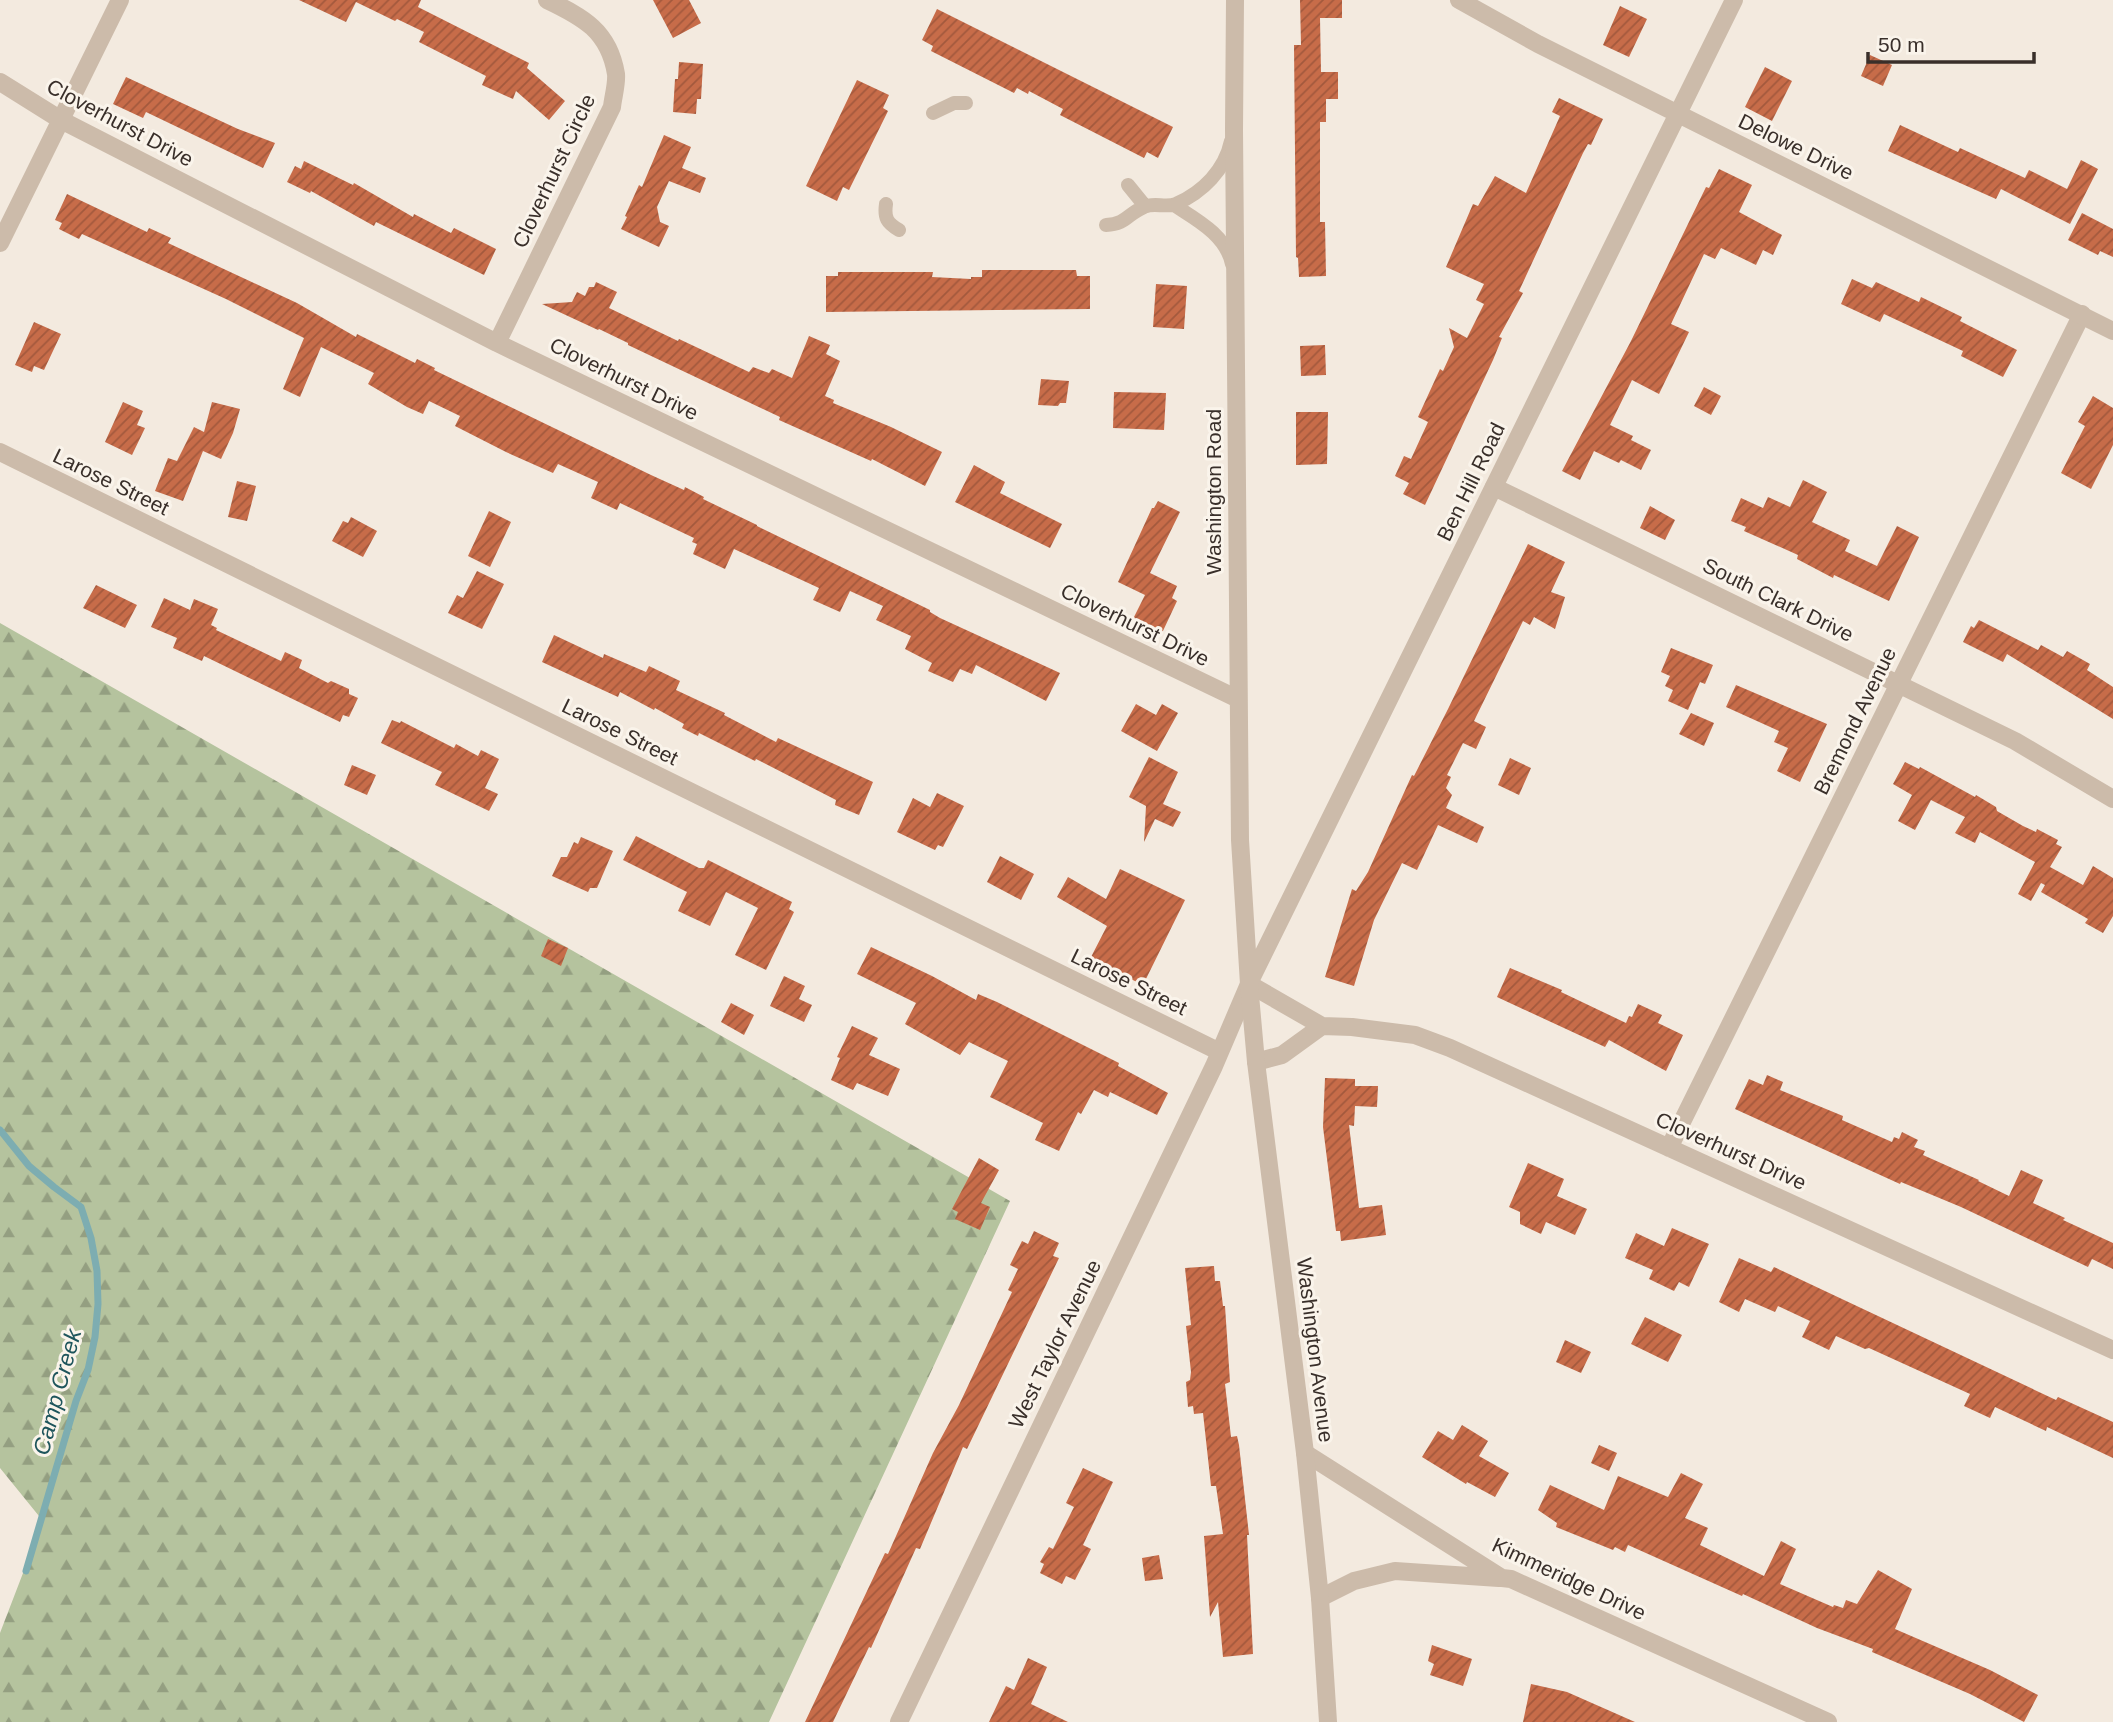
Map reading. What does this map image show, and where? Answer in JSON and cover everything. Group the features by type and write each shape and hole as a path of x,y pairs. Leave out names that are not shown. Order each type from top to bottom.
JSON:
{"street":[{"path":"0,243 120,0"},
{"name":"Cloverhurst Circle","path":"497,343 612,107 616,76 607,45 594,27 547,0"},
{"name":"Washington Road","path":"1235,0 1240,840 1249,984"},
{"name":"Delowe Drive","path":"1460,0 1538,44 2113,331"},
{"name":"Ben Hill Road","path":"1249,984 1734,0"},
{"name":"Cloverhurst Drive","path":"0,82 61,120 497,343 1238,699"},
{"name":"Bremond Avenue","path":"1669,1148 2082,314"},
{"name":"Larose Street","path":"0,452 1220,1052"},
{"name":"South Clark Drive","path":"1494,487 2015,741 2113,799"},
{"name":"Cloverhurst Drive","path":"1249,984 1322,1026 1415,1035 1450,1048 2113,1350"},
{"name":"West Taylor Avenue","path":"899,1722 1220,1052 1249,984"},
{"name":"Washington Avenue","path":"1249,984 1256,1062 1305,1453 1320,1598 1328,1722"},
{"path":"1256,1062 1282,1055 1322,1026"},
{"name":"Kimmeridge Drive","path":"1305,1453 1502,1578 1524,1584 1828,1722"},
{"path":"1320,1598 1354,1580 1395,1571 1502,1578"}],"lane":[{"path":"933,113 954,103 966,103"},
{"path":"1106,225 1120,225 1145,206 1174,205 1207,183 1222,168 1234,130"},
{"path":"1128,185 1145,206"},
{"path":"886,204 884,215 889,224 899,230"},
{"path":"1174,205 1205,225 1221,240 1231,257 1235,277"}],"green space":[{"path":"0,623 1010,1201 769,1722 0,1722 0,1633 43,1521 0,1468"}],"building":[{"path":"299,0 421,0 418,7 529,63 527,68 565,101 549,120 516,91 513,99 482,85 486,76 419,42 424,32 397,19 395,21 356,2 346,22"},
{"path":"653,0 689,0 701,23 673,38"},
{"path":"1300,0 1342,0 1342,18 1320,18 1321,72 1338,72 1338,99 1326,99 1326,122 1320,122 1320,222 1325,222 1326,276 1299,277 1296,257 1294,45 1301,45"},
{"path":"1620,6 1647,19 1629,57 1603,45"},
{"path":"937,9 1173,127 1158,158 1147,152 1144,158 1060,115 1063,109 1029,91 1028,94 1017,88 1014,93 931,51 933,46 922,40"},
{"path":"1870,55 1892,65 1883,86 1861,76"},
{"path":"679,62 703,64 701,99 697,99 696,114 673,112"},
{"path":"1765,67 1792,81 1772,121 1745,107"},
{"path":"126,77 238,129 275,143 263,168 146,112 143,118 113,104"},
{"path":"857,80 889,95 883,108 888,111 849,190 843,187 837,201 806,186"},
{"path":"1559,98 1603,119 1591,145 1588,144 1583,153 1519,291 1523,293 1499,337 1502,338 1493,360 1425,505 1403,494 1409,483 1395,476 1404,456 1411,459 1428,422 1418,417 1440,369 1443,371 1454,347 1449,328 1467,338 1484,304 1476,300 1484,284 1446,267 1473,204 1478,206 1495,176 1526,193 1560,116 1552,112"},
{"path":"1900,125 1958,152 1960,148 2025,178 2029,170 2067,189 2081,160 2098,169 2070,224 2001,189 1996,199 1888,151"},
{"path":"664,135 691,147 682,168 706,178 700,193 669,181 657,207 660,222 669,226 659,247 621,229"},
{"path":"304,161 353,185 354,183 413,217 414,214 451,233 454,228 496,249 484,275 376,222 374,226 311,191 310,193 287,182 295,166 301,169"},
{"path":"1719,169 1752,185 1739,212 1782,235 1773,255 1763,250 1756,265 1721,248 1715,259 1704,254 1671,324 1689,332 1659,394 1632,380 1610,425 1633,436 1631,440 1651,450 1641,470 1594,451 1580,480 1562,471 1631,341 1706,187 1709,188"},
{"path":"67,194 147,232 149,228 171,238 168,243 297,303 356,337 357,334 415,363 417,359 435,368 434,370 651,475 684,490 685,487 704,497 703,499 930,610 940,618 1060,673 1046,701 976,665 972,674 960,669 953,682 928,671 932,663 905,649 911,636 876,620 883,606 850,591 840,612 813,600 819,588 734,549 725,569 693,554 697,544 692,542 694,538 620,503 617,510 591,498 598,482 558,464 553,473 506,452 455,426 460,416 429,401 423,414 407,407 368,384 374,373 321,347 300,397 283,389 304,338 226,299 82,234 79,239 59,229 62,223 55,220"},
{"path":"2082,213 2113,229 2113,257 2100,251 2098,255 2068,240"},
{"path":"982,270 1076,270 1077,276 1090,276 1090,309 826,312 826,276 838,276 838,272 933,272 932,277 971,279 982,277"},
{"path":"1852,279 1872,288 1876,282 1919,302 1921,297 1962,317 1960,321 2017,350 2003,377 1961,356 1963,351 1884,314 1880,322 1841,304"},
{"path":"596,282 617,292 609,308 749,372 753,367 769,373 772,369 792,378 809,336 830,345 826,354 840,361 825,396 834,400 833,403 942,452 925,486 872,459 871,461 779,420 780,417 542,304 572,302 577,292 585,296 589,287 594,287"},
{"path":"1156,284 1187,286 1184,329 1153,327"},
{"path":"34,322 61,334 44,370 34,366 32,372 15,365"},
{"path":"1325,345 1326,375 1301,376 1300,346"},
{"path":"1041,379 1069,381 1066,403 1060,403 1058,406 1038,405"},
{"path":"1704,387 1721,396 1711,415 1694,406"},
{"path":"1114,392 1166,393 1164,430 1113,428"},
{"path":"2093,396 2113,408 2113,445 2091,489 2061,473 2085,426 2078,422"},
{"path":"123,402 143,411 137,425 145,428 132,455 105,442"},
{"path":"212,402 240,409 221,459 203,451 183,501 155,491 168,458 177,461 194,427 204,432"},
{"path":"1296,412 1328,412 1327,464 1296,465"},
{"path":"974,465 1005,482 1000,493 1062,524 1050,548 955,502"},
{"path":"1803,480 1827,492 1812,522 1850,540 1845,551 1877,566 1897,526 1919,537 1889,601 1834,575 1833,578 1797,559 1798,555 1744,531 1746,527 1731,521 1741,498 1763,508 1768,497 1790,507"},
{"path":"237,481 256,486 247,521 228,517"},
{"path":"1158,501 1180,512 1150,573 1177,586 1172,598 1177,601 1162,633 1133,619 1145,595 1118,582 1152,508"},
{"path":"1650,506 1675,520 1665,540 1640,528"},
{"path":"489,511 511,522 490,567 468,556"},
{"path":"351,517 377,531 363,557 332,541 343,521 348,523"},
{"path":"1528,544 1565,562 1551,592 1565,597 1555,629 1534,617 1530,625 1523,621 1474,721 1486,727 1476,749 1463,743 1447,775 1451,777 1446,788 1452,795 1446,808 1484,827 1477,843 1438,825 1417,870 1402,863 1374,920 1354,986 1325,977 1352,889 1356,891 1368,872 1412,775 1414,776 1448,709"},
{"path":"477,571 504,584 482,629 448,613 457,595 463,598"},
{"path":"96,585 137,605 125,628 83,608"},
{"path":"164,598 190,610 194,599 218,609 211,625 217,628 216,630 281,661 285,652 302,660 299,668 328,683 331,681 349,689 349,694 358,698 349,717 343,715 340,722 204,656 202,661 173,648 177,638 151,627"},
{"path":"1979,620 2038,650 2041,645 2063,657 2067,651 2090,664 2087,670 2113,687 2113,719 2007,654 2003,662 1963,642 1971,626 1974,628"},
{"path":"554,635 603,658 604,654 646,672 649,666 680,681 676,690 725,713 724,715 776,742 778,738 873,782 859,815 835,805 836,800 756,759 755,761 699,733 698,736 682,728 684,724 655,708 654,710 620,692 618,697 542,662"},
{"path":"1671,648 1713,665 1705,684 1700,682 1688,710 1668,701 1673,690 1665,686 1670,676 1661,672"},
{"path":"1736,685 1827,724 1800,782 1777,771 1788,748 1774,742 1779,731 1726,707"},
{"path":"1136,704 1156,715 1162,704 1178,713 1157,751 1121,731"},
{"path":"1691,713 1714,723 1704,746 1679,734"},
{"path":"392,720 401,721 454,748 456,744 478,756 481,750 499,759 485,788 498,794 489,811 435,785 442,772 381,743"},
{"path":"1149,757 1178,772 1163,804 1181,812 1173,827 1155,819 1144,842 1146,806 1129,797"},
{"path":"1510,758 1531,768 1519,795 1498,785"},
{"path":"1905,762 1919,769 1920,767 1975,797 1976,795 2023,826 2036,832 2037,829 2058,840 2056,844 2062,847 2050,867 2083,885 2093,866 2113,878 2113,916 2103,933 2085,923 2088,919 2041,892 2045,885 2041,883 2031,901 2018,894 2035,862 1980,832 1975,843 1955,833 1965,817 1931,800 1915,830 1898,821 1912,795 1893,784"},
{"path":"352,765 376,775 367,795 344,785"},
{"path":"937,793 964,806 943,847 938,845 935,850 897,832 913,798 930,807"},
{"path":"636,836 699,868 704,868 708,860 792,902 789,909 794,912 766,970 735,955 758,908 726,892 710,926 678,911 687,892 623,860"},
{"path":"581,837 613,851 597,888 590,888 588,892 552,876 561,857 567,857 574,842 578,844"},
{"path":"1000,856 1034,874 1021,900 987,882"},
{"path":"1120,869 1185,900 1143,985 1090,959 1107,926 1057,897 1068,877 1106,899"},
{"path":"548,939 568,948 561,966 541,956"},
{"path":"871,947 976,1000 978,994 997,1002 1119,1063 1118,1066 1168,1093 1157,1115 1110,1092 1108,1097 1094,1090 1081,1114 1078,1112 1059,1151 1035,1140 1043,1123 990,1097 1008,1061 969,1042 960,1055 905,1024 916,1003 857,974"},
{"path":"1510,968 1562,990 1561,992 1626,1023 1638,1004 1662,1015 1658,1023 1683,1035 1666,1071 1609,1040 1605,1047 1497,997"},
{"path":"784,976 805,986 799,999 812,1005 804,1022 770,1006"},
{"path":"731,1003 754,1015 744,1035 721,1022"},
{"path":"852,1026 878,1038 869,1055 900,1069 888,1096 857,1083 853,1090 831,1080 840,1058 837,1057"},
{"path":"1767,1075 1783,1082 1780,1090 1843,1116 1842,1120 1892,1142 1894,1137 1899,1139 1902,1132 1918,1140 1914,1147 1925,1151 1923,1155 2009,1196 2021,1170 2043,1180 2033,1203 2113,1243 2113,1269 2092,1259 2088,1267 1961,1207 1901,1182 1900,1184 1735,1109 1749,1079 1763,1085"},
{"path":"1325,1078 1355,1079 1355,1086 1378,1086 1377,1107 1355,1106 1354,1126 1349,1125 1359,1208 1382,1205 1386,1235 1341,1241 1340,1231 1336,1231 1323,1127"},
{"path":"979,1158 999,1170 981,1203 990,1207 980,1230 955,1219 958,1212 952,1209"},
{"path":"1528,1163 1564,1179 1557,1196 1587,1209 1575,1235 1546,1222 1541,1234 1520,1224 1520,1212 1509,1207"},
{"path":"1672,1228 1709,1244 1689,1287 1679,1282 1674,1291 1649,1279 1653,1270 1625,1258 1636,1233 1664,1246"},
{"path":"1034,1231 1059,1243 1053,1256 1059,1258 967,1449 963,1447 920,1549 916,1548 871,1648 869,1647 833,1722 805,1722 1012,1292 1008,1290 1018,1269 1010,1265 1022,1241 1028,1244"},
{"path":"1739,1258 1771,1272 1774,1267 2056,1400 2058,1397 2113,1422 2113,1458 2047,1427 2046,1431 1995,1407 1990,1418 1964,1406 1970,1394 1869,1348 1865,1349 1836,1336 1829,1350 1802,1337 1810,1321 1778,1306 1775,1312 1745,1299 1739,1312 1719,1302"},
{"path":"1214,1266 1215,1281 1220,1281 1225,1306 1230,1382 1225,1384 1231,1437 1237,1436 1239,1445 1249,1535 1253,1654 1223,1657 1218,1602 1210,1617 1204,1536 1223,1534 1216,1486 1211,1486 1203,1413 1194,1414 1193,1406 1188,1407 1186,1382 1190,1380 1191,1372 1186,1326 1191,1325 1185,1268"},
{"path":"1645,1317 1682,1335 1668,1362 1631,1344"},
{"path":"1565,1340 1591,1352 1581,1373 1556,1362"},
{"path":"1462,1425 1488,1441 1479,1456 1509,1473 1495,1497 1467,1482 1466,1484 1422,1457 1438,1431 1453,1440"},
{"path":"1599,1445 1617,1453 1609,1471 1591,1463"},
{"path":"1083,1468 1113,1482 1083,1545 1091,1549 1075,1580 1066,1576 1062,1584 1040,1573 1044,1564 1040,1562 1049,1547 1053,1549 1074,1507 1066,1503"},
{"path":"1681,1473 1703,1484 1685,1518 1708,1528 1700,1545 1764,1576 1781,1541 1796,1549 1780,1584 1833,1607 1843,1608 1846,1600 1857,1604 1878,1570 1912,1589 1895,1629 1990,1670 2038,1695 2024,1722 1970,1694 1872,1652 1873,1649 1817,1628 1628,1545 1625,1552 1615,1547 1613,1550 1556,1527 1557,1523 1538,1510 1550,1485 1604,1510 1618,1476 1668,1497"},
{"path":"1159,1555 1163,1579 1145,1581 1142,1558"},
{"path":"1432,1645 1472,1659 1463,1686 1430,1675 1434,1664 1428,1661"},
{"path":"1028,1658 1047,1667 1031,1704 1068,1722 989,1722 1006,1686 1014,1690"},
{"path":"1531,1684 1567,1692 1635,1722 1523,1722"}],"waterway":[{"name":"Camp Creek","path":"0,1130 29,1166 81,1207 91,1238 97,1271 98,1304 88,1370 76,1401 26,1571"}]}
